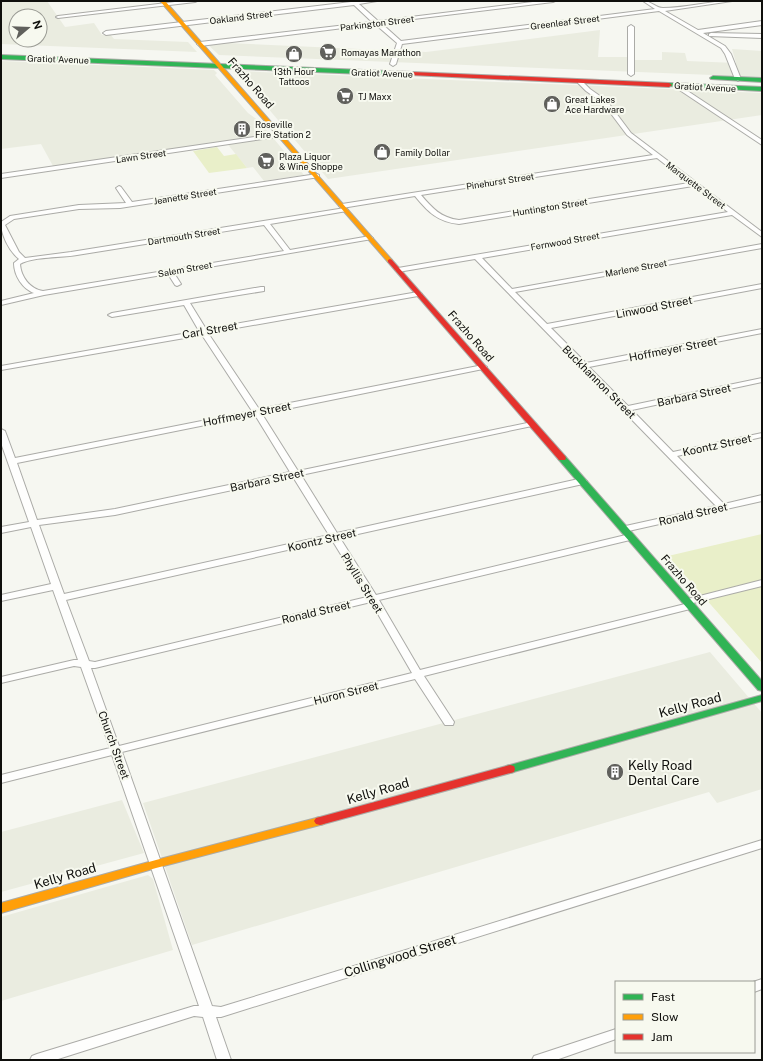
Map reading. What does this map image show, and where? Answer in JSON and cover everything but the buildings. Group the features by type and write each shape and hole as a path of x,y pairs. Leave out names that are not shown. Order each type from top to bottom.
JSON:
{"main road":[{"name":"Frazho Road","path":"164,3 317,176 762,688"},
{"path":"15,57 17,53 32,49"},
{"path":"124,62 138,57 140,55 138,53"},
{"name":"Gratiot Avenue","path":"155,54 762,80"},
{"path":"146,63 152,58 166,54"},
{"name":"Gratiot Avenue","path":"1,57 762,90"},
{"path":"315,70 326,66 327,64 325,61"},
{"path":"348,72 347,67 357,63"},
{"path":"510,78 518,74 518,69"},
{"path":"554,80 559,75 573,72"},
{"path":"642,84 652,79 648,75"},
{"path":"730,88 724,83 735,78"},
{"name":"Kelly Road","path":"1,908 156,864 369,808 762,698"}],"street":[{"path":"58,17 164,3 195,1"},
{"name":"Oakland Street","path":"106,33 353,2 375,1"},
{"name":"Parkington Street","path":"200,44 553,1"},
{"path":"645,1 700,33 726,51 735,78"},
{"name":"Greenleaf Street","path":"400,43 730,1"},
{"path":"353,2 400,43 393,64"},
{"path":"700,33 762,23"},
{"path":"746,25 762,36"},
{"path":"631,27 631,74"},
{"path":"700,33 762,36"},
{"name":"Marquette Street","path":"580,82 588,90 606,102 629,134 762,235"},
{"path":"677,86 762,143"},
{"name":"Lawn Street","path":"1,176 281,135"},
{"name":"Pinehurst Street","path":"344,208 416,194 658,156"},
{"name":"Jeanette Street","path":"5,221 53,210 79,207 109,207 317,176"},
{"name":"Huntington Street","path":"416,194 437,216 444,220 459,222 694,184"},
{"path":"119,188 130,204"},
{"name":"Dartmouth Street","path":"23,259 71,254 266,223 344,208"},
{"name":"Fernwood Street","path":"398,270 733,213"},
{"path":"5,221 16,253 23,259 17,263 17,267 26,286 34,291 43,293"},
{"path":"266,223 288,252"},
{"name":"Salem Street","path":"1,303 43,293 370,238"},
{"name":"Marlene Street","path":"510,291 762,246"},
{"name":"Buckhannon Street","path":"476,256 722,507"},
{"path":"170,272 177,284"},
{"name":"Linwood Street","path":"545,327 762,286"},
{"path":"112,315 261,289"},
{"name":"Carl Street","path":"1,368 418,294"},
{"name":"Phyllis Street","path":"186,302 203,331 257,412 448,722"},
{"name":"Hoffmeyer Street","path":"584,366 762,331"},
{"name":"Hoffmeyer Street","path":"12,461 483,367"},
{"name":"Barbara Street","path":"626,409 762,380"},
{"name":"Barbara Street","path":"1,530 34,523 115,512 532,424"},
{"name":"Church Street","path":"1,431 116,751 224,1060"},
{"name":"Koontz Street","path":"671,455 762,436"},
{"name":"Koontz Street","path":"61,598 583,481"},
{"name":"Ronald Street","path":"1,680 74,663 95,665 373,598 722,507 762,498"},
{"name":"Huron Street","path":"1,780 418,675 689,604 762,583"},
{"path":"1,598 57,586"},
{"name":"Collingwood Street","path":"38,1060 194,1011 221,1012 762,844"},
{"path":"539,1060 615,1034"}],"shaded area":[{"path":"47,1 65,27 94,23 102,35 110,34 114,39 188,42 197,52 48,46 48,8 8,8 8,44 1,44 1,2"},
{"path":"600,30 598,57 635,57 635,60 662,60 662,52 685,53 687,61 736,63 732,49 762,51 762,77 219,55 205,42 426,52"},
{"path":"1,61 214,70 217,73 215,75 248,113 259,121 304,175 264,181 253,167 247,168 225,141 53,166 41,144 1,149"},
{"path":"239,71 762,93 762,115 328,179 238,73"},
{"path":"710,652 762,713 762,789 717,803 709,792 192,945 143,803"},
{"path":"122,800 144,853 1,892 1,832"},
{"path":"148,875 153,879 173,950 1,1001 1,917"}],"green space":[{"path":"217,147 224,156 236,154 247,168 209,173 193,151"},
{"path":"762,534 762,663 668,556"}],"traffic: fast":[{"path":"1,57 412,74"},
{"path":"713,78 762,80"},
{"path":"669,85 762,89"},
{"path":"562,458 762,688"},
{"path":"510,769 762,698"}],"traffic: slow":[{"path":"162,1 390,261"},
{"path":"1,908 156,864 320,821"}],"traffic: jam":[{"path":"412,74 669,85"},
{"path":"390,261 562,458"},
{"path":"320,821 510,769"}],"place":[{"name":"Romayas Marathon","path":"328,52"},
{"name":"13th Hour Tattoos","path":"294,54"},
{"name":"TJ Maxx","path":"345,96"},
{"name":"Great Lakes Ace Hardware","path":"552,104"},
{"name":"Roseville Fire Station 2","path":"242,129"},
{"name":"Family Dollar","path":"382,152"},
{"name":"Plaza Liquor & Wine Shoppe","path":"266,161"},
{"name":"Kelly Road Dental Care","path":"615,772"}]}
